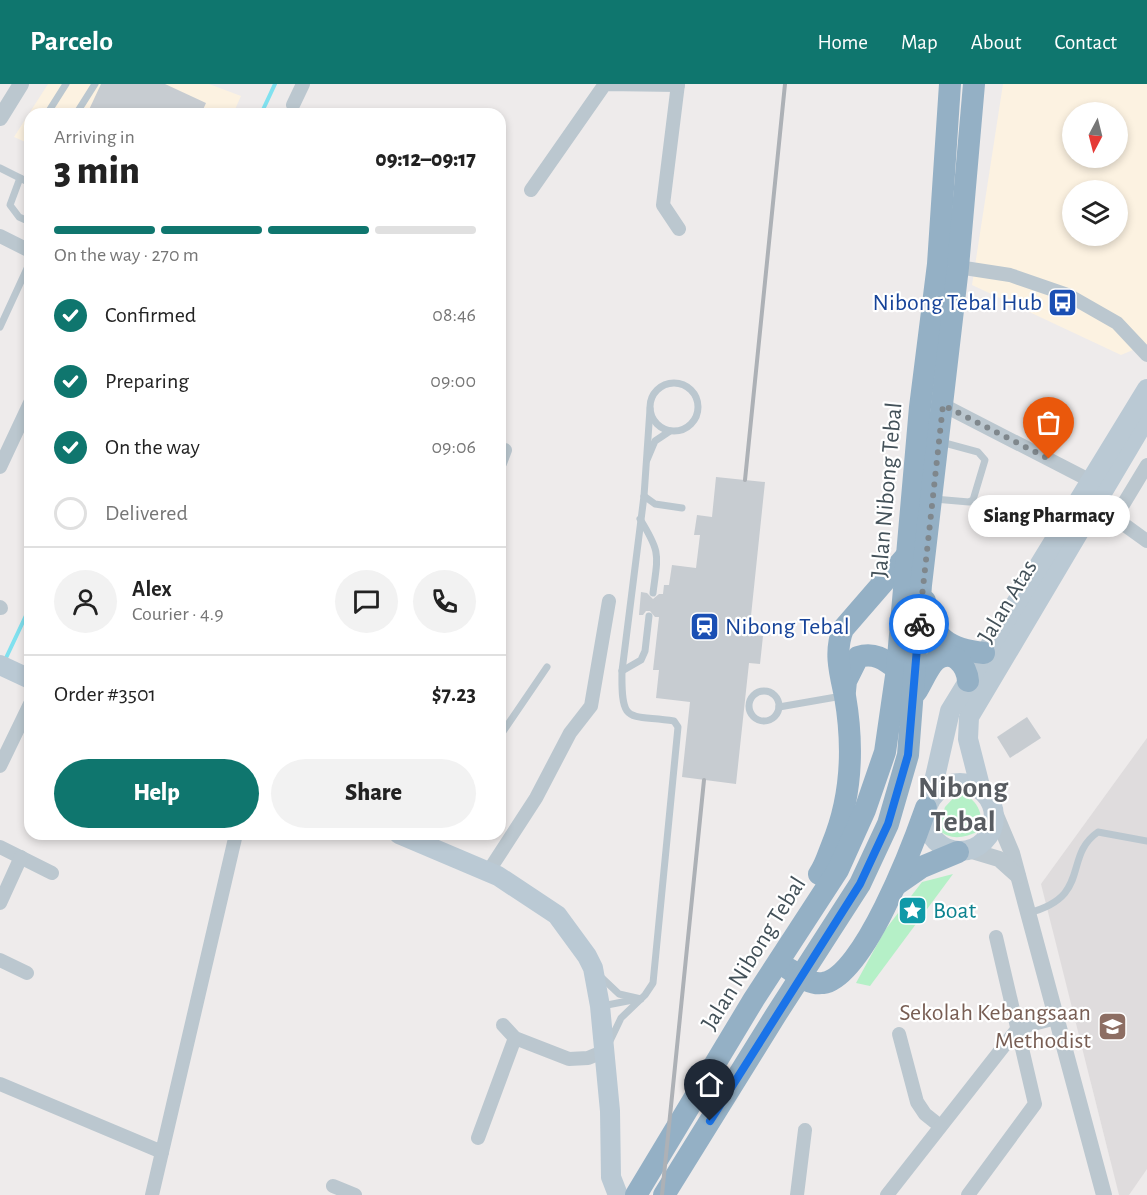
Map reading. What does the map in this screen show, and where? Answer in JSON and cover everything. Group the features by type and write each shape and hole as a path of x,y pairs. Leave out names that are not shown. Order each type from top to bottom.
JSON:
{"highway":[{"name":"Jalan Nibong Tebal","path":"636,1195 754,999 838,870 866,810 885,752 897,669 920,407 938,264 950,84"},
{"name":"Jalan Nibong Tebal","path":"664,1195 860,884 888,824 908,755 921,585 958,267 974,84"},
{"path":"844,696 838,673 839,640 843,629 908,554"},
{"path":"921,585 929,620 936,633 956,648 984,653"},
{"path":"844,696 846,681 858,657 868,654 884,659 897,669"},
{"path":"914,696 936,660 943,657 950,657 963,663 968,681"},
{"name":"Jalan Atas","path":"844,696 850,777 843,817 821,871 792,913 784,929 780,953 788,968 803,979 816,983 835,979 844,972 878,922 896,885 928,803"},
{"name":"Jalan Atas","path":"896,885 922,867 964,851"}],"main road":[{"name":"Jalan Atas","path":"928,803 950,711 1147,389"},
{"name":"Jalan Atas","path":"981,790 968,739 969,717 1147,417"},
{"path":"960,782 981,790 993,808 994,819 987,839 964,851 948,850 932,837 925,818 928,803 938,790 948,784 960,782"},
{"path":"415,840 488,872 557,915 587,956 593,969 600,1006 610,1111 614,1186 601,1195"}],"street":[{"path":"0,118 21,84"},
{"path":"293,105 303,84"},
{"path":"531,190 605,84 678,84 663,205 679,229"},
{"path":"0,236 24,248"},
{"path":"958,267 1010,275 1068,295 1117,323 1147,355"},
{"path":"943,405 1091,481"},
{"path":"0,467 24,416"},
{"path":"1114,518 1147,465"},
{"path":"1098,500 1114,518 1147,541"},
{"path":"488,872 536,798 570,733 591,706 609,601"},
{"path":"0,766 24,720"},
{"path":"993,808 1018,877 1104,1195"},
{"path":"152,1195 235,840"},
{"path":"0,847 52,873"},
{"path":"964,851 999,859 1018,877"},
{"path":"0,903 21,857"},
{"path":"968,1195 1035,1104 996,937"},
{"path":"0,960 27,973"},
{"path":"887,1195 1018,1028 1056,1018"},
{"path":"503,1025 515,1038 569,1059 588,1058 605,1052"},
{"path":"899,1034 917,1102 925,1114 940,1126"},
{"path":"478,1138 515,1038"},
{"path":"0,1084 162,1152"},
{"path":"797,1195 805,1130"},
{"path":"333,1186 355,1195"}],"lane":[{"path":"51,108 66,84"},
{"path":"80,108 95,84"},
{"path":"0,168 24,180"},
{"path":"20,178 10,205 19,217 24,219"},
{"path":"0,327 24,275"},
{"path":"605,1052 621,1018 641,999 653,983 656,964 678,727 675,721 636,718 627,711 621,699 621,670 644,496 645,466 650,409 654,394 666,385 681,384 694,393 697,400 697,417 686,428 670,431 655,441 645,466"},
{"path":"650,409 656,423 670,431"},
{"path":"932,499 969,502 973,500 985,460 978,452 939,442"},
{"path":"644,496 655,504 682,508"},
{"path":"640,519 655,544 658,555 653,593"},
{"path":"621,670 641,660 645,651 649,616"},
{"path":"506,727 547,667"},
{"path":"763,691 777,698 779,707 774,717 765,721 755,718 749,704 754,695 763,691"},
{"path":"779,707 844,696"},
{"path":"1028,913 1043,909 1069,890 1086,840 1098,832 1147,841"},
{"path":"593,969 619,993 641,999"},
{"path":"600,1006 641,999"}],"shaded area":[{"path":"48,84 209,84 241,96 236,108 33,108"},
{"path":"1003,84 1147,84 1147,344 1121,355 972,285"},
{"path":"24,121 24,141 14,137"},
{"name":"Sekolah Kebangsaan Methodist","path":"1147,738 1147,1169 1129,1195 1119,1195 1041,884"}],"green space":[{"path":"960,791 971,798 978,807 981,824 979,831 963,837 952,837 938,829 945,807"},
{"path":"953,874 870,986 856,983 885,930 922,882"}],"building":[{"path":"101,84 165,84 206,103 204,108 90,108"},
{"name":"Nibong Tebal","path":"716,477 765,482 749,635 763,636 760,664 749,663 736,784 682,777 690,702 656,698 659,670 653,670 659,617 655,617 650,611 639,615 641,592 647,593 653,599 663,594 664,585 669,585 672,565 696,568 700,535 694,535 697,515 712,517"},
{"path":"1027,717 1041,738 1010,758 997,737"}],"waterway":[{"path":"264,108 275,84"},
{"path":"5,660 24,620"}],"railway":[{"path":"745,480 785,84"},
{"path":"662,1195 704,780"}],"way so far":[{"path":"919,624 921,585 943,405 1049,459"}],"place":[{"name":"Nibong Tebal Hub","path":"1063,302"},
{"name":"Siang Pharmacy","path":"1049,459"},
{"name":"Nibong Tebal","path":"704,626"},
{"name":"Boat","path":"912,910"},
{"name":"Sekolah Kebangsaan Methodist","path":"1112,1026"}],"district":[{"name":"Nibong Tebal","path":"963,804"}],"route":[{"path":"710,1121 860,884 888,824 908,755 919,624"}]}
